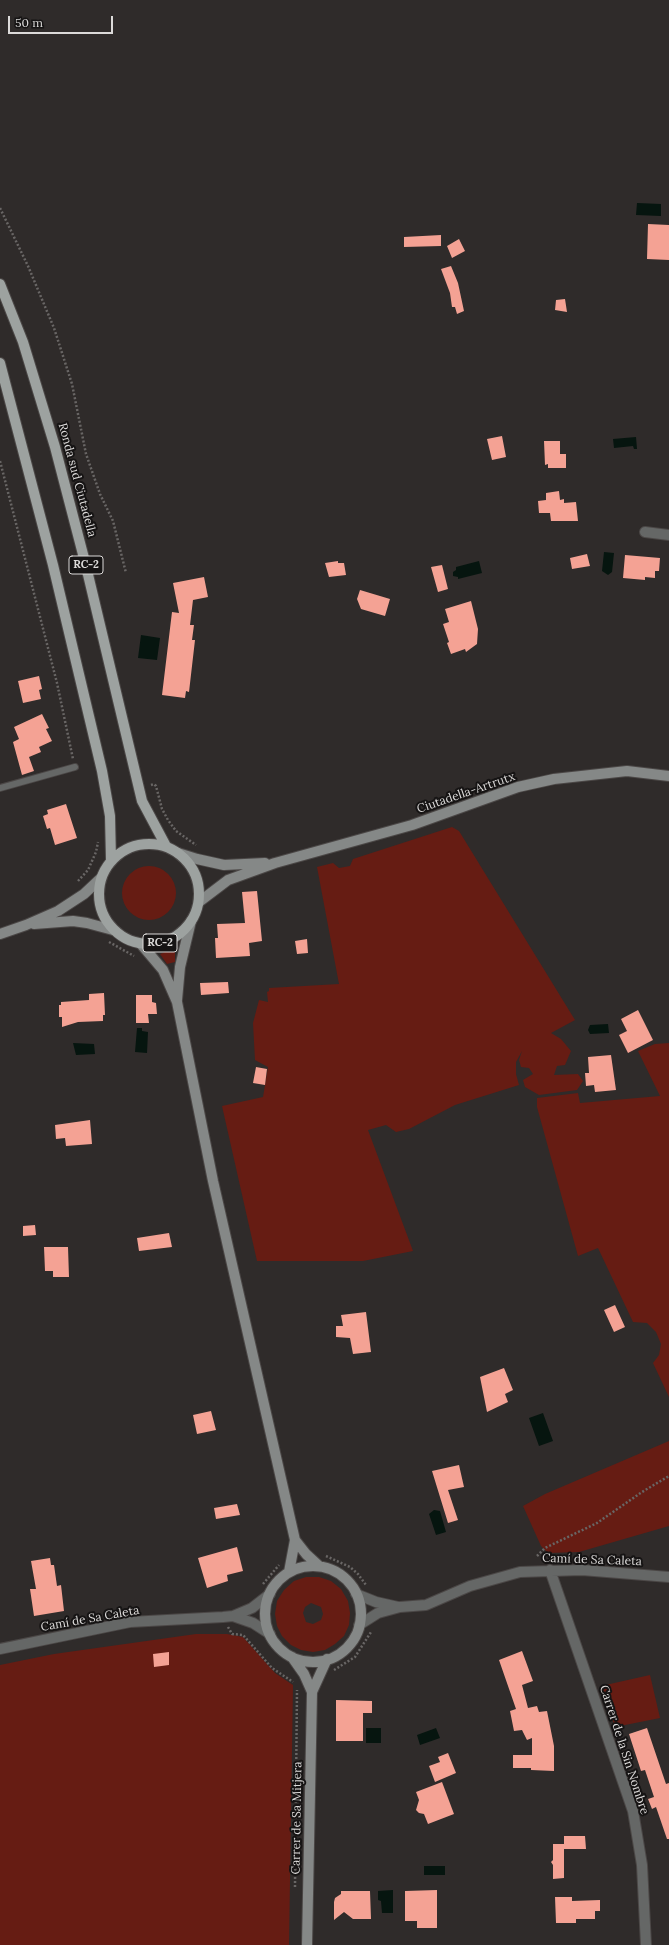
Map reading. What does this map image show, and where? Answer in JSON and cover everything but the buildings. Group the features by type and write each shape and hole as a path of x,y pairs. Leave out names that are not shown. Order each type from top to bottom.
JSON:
{"main road":[{"name":"Ronda sud Ciutadella","path":"0,284 23,342 57,454 85,562 142,801 166,846"},
{"name":"RC-2","path":"0,363 51,558 102,771 110,816 111,860"},
{"name":"RC-2","path":"152,843 166,846 178,853 188,862 195,874 199,888 199,902 191,921 182,933 169,941 155,945 141,944 125,939 113,930 103,917 98,902 98,887 101,878 111,860 123,850 137,844 152,843"}],"street":[{"path":"645,532 669,535"},
{"name":"Ciutadella-Artrutx","path":"199,902 228,880 275,863 412,825 518,787 554,779 627,771 669,776"},
{"name":"Ciutadella-Artrutx","path":"178,853 224,865 275,863"},
{"path":"0,934 26,925 70,904 84,894 101,878"},
{"path":"177,1002 180,966 191,921"},
{"path":"26,925 73,922 87,923 113,930"},
{"path":"141,944 163,970 177,1002 215,1189 295,1540 289,1572"},
{"path":"295,1540 306,1554 319,1566"},
{"path":"319,1566 334,1571 347,1580 356,1594 360,1610 359,1625 351,1642 344,1650 327,1659 313,1661 292,1657 280,1648 270,1634 265,1615 266,1602 279,1579 289,1572 302,1567 319,1566"},
{"name":"Camí de Sa Caleta","path":"359,1625 378,1613 400,1607 426,1605 470,1586 520,1572 550,1570 602,1571 669,1577"},
{"name":"Carrer de la Sin Nombre","path":"550,1570 633,1811 642,1865 646,1945"},
{"name":"Camí de Sa Caleta","path":"0,1649 130,1622 233,1616 252,1608 270,1594"},
{"name":"Camí de Sa Caleta","path":"356,1594 376,1602 400,1607"},
{"name":"Camí de Sa Caleta","path":"233,1616 254,1623 270,1634"},
{"name":"Carrer de Sa Mitjera","path":"292,1657 304,1674 312,1692"},
{"name":"Carrer de Sa Mitjera","path":"307,1945 312,1692 327,1659"}],"lane":[{"path":"0,788 75,767"}],"path":[{"path":"0,208 28,266 54,328 72,384 86,454 100,494 113,521 126,573"},
{"path":"0,461 57,684 75,767"},
{"path":"151,785 154,784 156,786 162,809 176,831 193,844 202,848"},
{"path":"76,884 88,870 96,852 98,838"},
{"path":"105,940 137,957"},
{"path":"537,1556 545,1548 597,1523 642,1492 669,1476"},
{"path":"321,1553 350,1567 358,1574 368,1589"},
{"path":"262,1585 281,1561"},
{"path":"228,1626 232,1634 243,1635 272,1668 295,1683 297,1691 295,1889"},
{"path":"332,1671 343,1666 355,1657 362,1648 374,1626"}],"shaded area":[{"path":"637,203 661,204 661,216 636,215"},
{"path":"636,437 637,449 634,449 633,446 614,448 613,439"},
{"path":"604,552 614,553 612,572 608,575 602,571"},
{"path":"479,561 482,573 458,579 458,577 453,576 453,572 456,570 456,567"},
{"path":"141,635 160,638 157,660 138,658"},
{"path":"452,827 459,831 575,1020 551,1033 561,1039 571,1051 565,1065 557,1066 554,1075 578,1074 583,1081 577,1090 539,1095 525,1087 523,1080 533,1074 529,1068 521,1067 519,1060 522,1051 516,1062 516,1074 519,1085 455,1105 409,1129 396,1132 386,1125 368,1130 413,1251 363,1261 257,1261 222,1106 263,1097 268,1067 255,1060 253,1023 259,1000 268,1002 267,992 269,991 269,988 339,984 317,867 333,863 339,868 350,866 353,859"},
{"path":"144,866 154,866 164,870 172,878 176,888 176,898 172,908 164,916 154,920 144,920 134,916 126,908 122,898 122,888 126,878 134,870"},
{"path":"175,948 175,962 167,964 160,954"},
{"path":"608,1024 609,1033 590,1034 588,1030 590,1025"},
{"path":"137,1028 142,1028 142,1031 148,1032 147,1053 135,1052"},
{"path":"73,1043 94,1044 95,1054 76,1055"},
{"path":"669,1043 669,1397 653,1363 659,1355 661,1344 656,1332 647,1323 633,1322 598,1248 578,1256 537,1107 537,1098 578,1093 580,1103 660,1096 638,1051 655,1044"},
{"path":"543,1413 553,1441 539,1446 529,1418"},
{"path":"669,1441 669,1526 579,1552 548,1553 541,1546 523,1506 545,1494"},
{"path":"434,1510 440,1511 446,1532 436,1535 429,1514"},
{"path":"306,1577 319,1577 331,1581 341,1589 348,1601 350,1613 349,1625 344,1636 325,1650 313,1652 301,1650 291,1645 282,1636 277,1626 275,1614 277,1601 284,1590 294,1581","holes":["311,1603 321,1607 323,1614 321,1620 313,1624 306,1622 303,1613 305,1607"]},
{"path":"196,1634 227,1634 243,1637 275,1673 293,1685 289,1945 0,1945 0,1665 54,1654"},
{"path":"650,1675 660,1718 615,1727 601,1686"},
{"path":"366,1728 381,1728 381,1743 366,1743"},
{"path":"436,1728 440,1738 420,1745 417,1735"},
{"path":"424,1866 445,1866 445,1875 424,1875"},
{"path":"393,1890 393,1913 382,1913 381,1901 378,1900 378,1891"}]}
